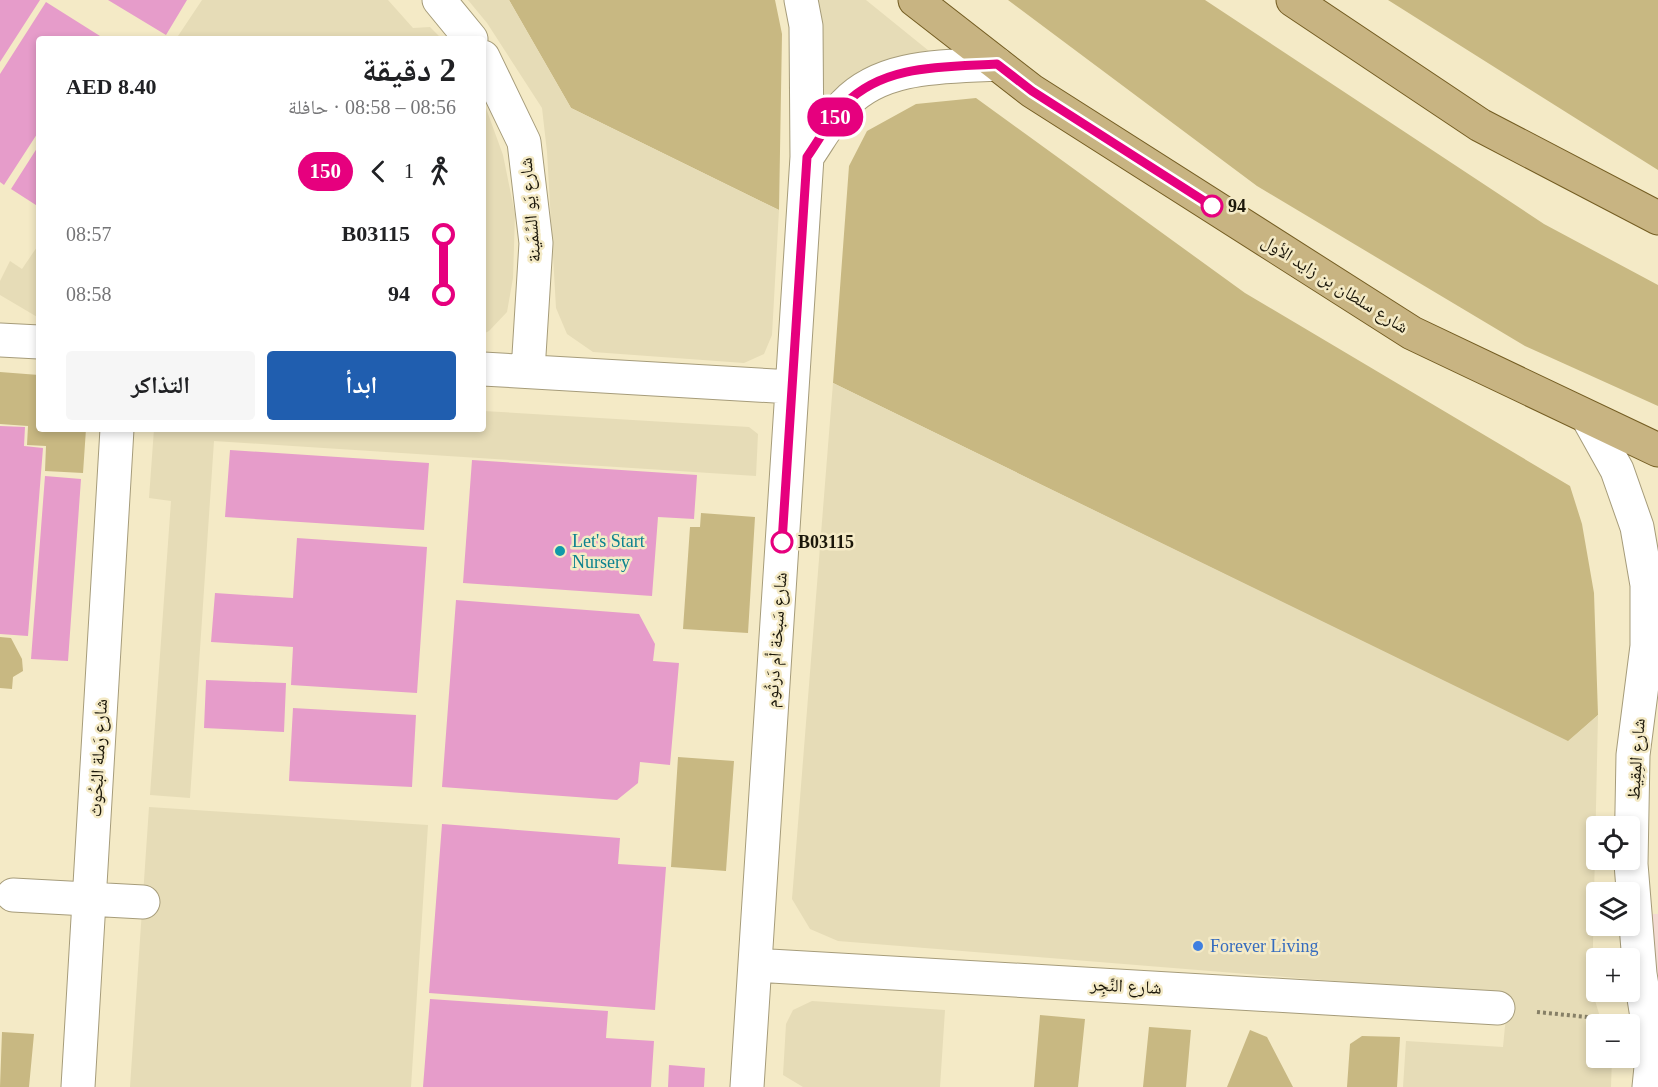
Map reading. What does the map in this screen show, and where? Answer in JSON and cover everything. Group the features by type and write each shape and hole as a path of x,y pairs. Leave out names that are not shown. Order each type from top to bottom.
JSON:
{"main road":[{"name":"شارع سلطان بن زايد الأول","path":"915,0 1042,98 1412,333 1658,450"},
{"path":"1293,0 1480,125 1658,218"}],"street":[{"path":"439,0 469,36"},
{"name":"شارع سَبخة أم دَرثُوم","path":"747,1087 807,157 806,26 801,0"},
{"name":"شارع يَو السِّمَينة","path":"486,63 524,142 536,243 528,371"},
{"path":"807,157 843,105 859,91 875,82 902,73 934,68 997,64"},
{"path":"0,340 36,342"},
{"path":"486,369 792,387"},
{"name":"شارع المِقِيظ","path":"1588,418 1617,470 1637,527 1653,636 1633,755 1631,853 1649,974 1648,1023 1651,1067 1649,1087"},
{"name":"شارع رَملة البُحُوث","path":"78,1087 117,432"},
{"path":"13,895 143,902"},
{"name":"شارع النِّجِر","path":"754,965 1498,1008"}],"path":[{"path":"1498,1008 1648,1023"}],"shaded area":[{"path":"509,0 775,0 782,34 779,210 571,108"},
{"path":"1008,0 1205,0 1544,224 1658,285 1658,406 1525,346 1257,186"},
{"path":"1388,0 1658,0 1658,170"},
{"path":"976,98 1245,293 1570,486 1582,524 1594,593 1598,715 1568,742 833,383 849,166 867,131 916,104"},
{"path":"0,372 36,375 36,432 86,432 83,473 45,471 46,446 27,445 28,426 0,424"},
{"path":"701,513 755,517 748,633 683,629 690,527 700,527"},
{"path":"0,637 11,638 22,659 23,671 13,677 12,689 0,688"},
{"path":"678,757 734,761 726,871 671,867"},
{"path":"1651,914 1658,914 1658,1087"},
{"path":"1040,1015 1085,1019 1078,1087 1034,1087"},
{"path":"1149,1027 1191,1030 1186,1087 1143,1087"},
{"path":"1250,1030 1267,1037 1293,1087 1227,1087"},
{"path":"2,1032 34,1034 29,1087 0,1087"},
{"path":"1362,1036 1400,1037 1397,1087 1347,1087 1350,1044"}],"sand":[{"path":"202,0 388,0 413,28 430,27 439,36 178,36"},
{"path":"468,0 509,0 571,108 779,210 772,335 764,354 744,363 593,352 567,334 556,308 547,152 542,108 487,23"},
{"path":"816,0 866,0 929,51 860,70 821,119"},
{"path":"486,108 503,155 515,214 513,278 507,312 486,332"},
{"path":"36,248 36,316 0,295 0,281 10,261 22,269"},
{"path":"833,383 1568,741 1598,715 1596,816 1586,816 1586,870 1595,870 1594,882 1586,882 1586,936 1593,936 1593,948 1586,948 1586,1002 1596,1002 1599,1014 1586,1014 1586,1068 1612,1068 1611,1087 1403,1087 1406,1041 1503,1047 1508,995 838,941 810,929 792,899"},
{"path":"486,411 749,427 758,434 756,476 214,441 190,798 150,795 171,501 149,498 154,432 486,432"},
{"path":"149,807 428,825 411,1087 130,1087"},
{"path":"812,1001 945,1010 940,1087 803,1087 783,1075 786,1024 793,1010"}],"building":[{"path":"0,0 40,0 0,62"},
{"path":"108,0 187,0 166,35"},
{"path":"46,2 100,36 36,36 36,136 4,185 0,182 0,74"},
{"path":"36,150 36,205 11,189"},
{"path":"0,426 25,427 24,446 43,448 28,636 0,634"},
{"path":"230,450 429,463 424,530 225,517"},
{"name":"Let's Start Nursery","path":"472,460 697,475 694,519 658,517 652,596 463,583"},
{"path":"45,476 81,479 68,661 31,659"},
{"path":"297,538 427,547 417,693 291,685 293,647 211,642 215,593 293,598"},
{"path":"456,600 639,614 655,644 653,661 679,663 670,765 640,762 638,783 617,800 442,787"},
{"path":"206,680 286,683 284,732 204,728"},
{"path":"293,708 416,715 412,787 289,781"},
{"path":"442,824 620,838 618,864 666,867 655,1010 429,993"},
{"path":"430,999 608,1011 606,1038 654,1041 651,1087 423,1087"},
{"path":"669,1065 705,1068 704,1087 668,1087"}],"bus line":[{"name":"150","path":"782,542 807,157 843,105 859,91 875,82 902,73 934,68 997,64 1032,91 1212,206"}],"place":[{"name":"94","path":"1212,206"},
{"name":"B03115","path":"782,542"},
{"name":"Let's Start Nursery","path":"560,551"},
{"name":"Forever Living","path":"1198,946"}]}
